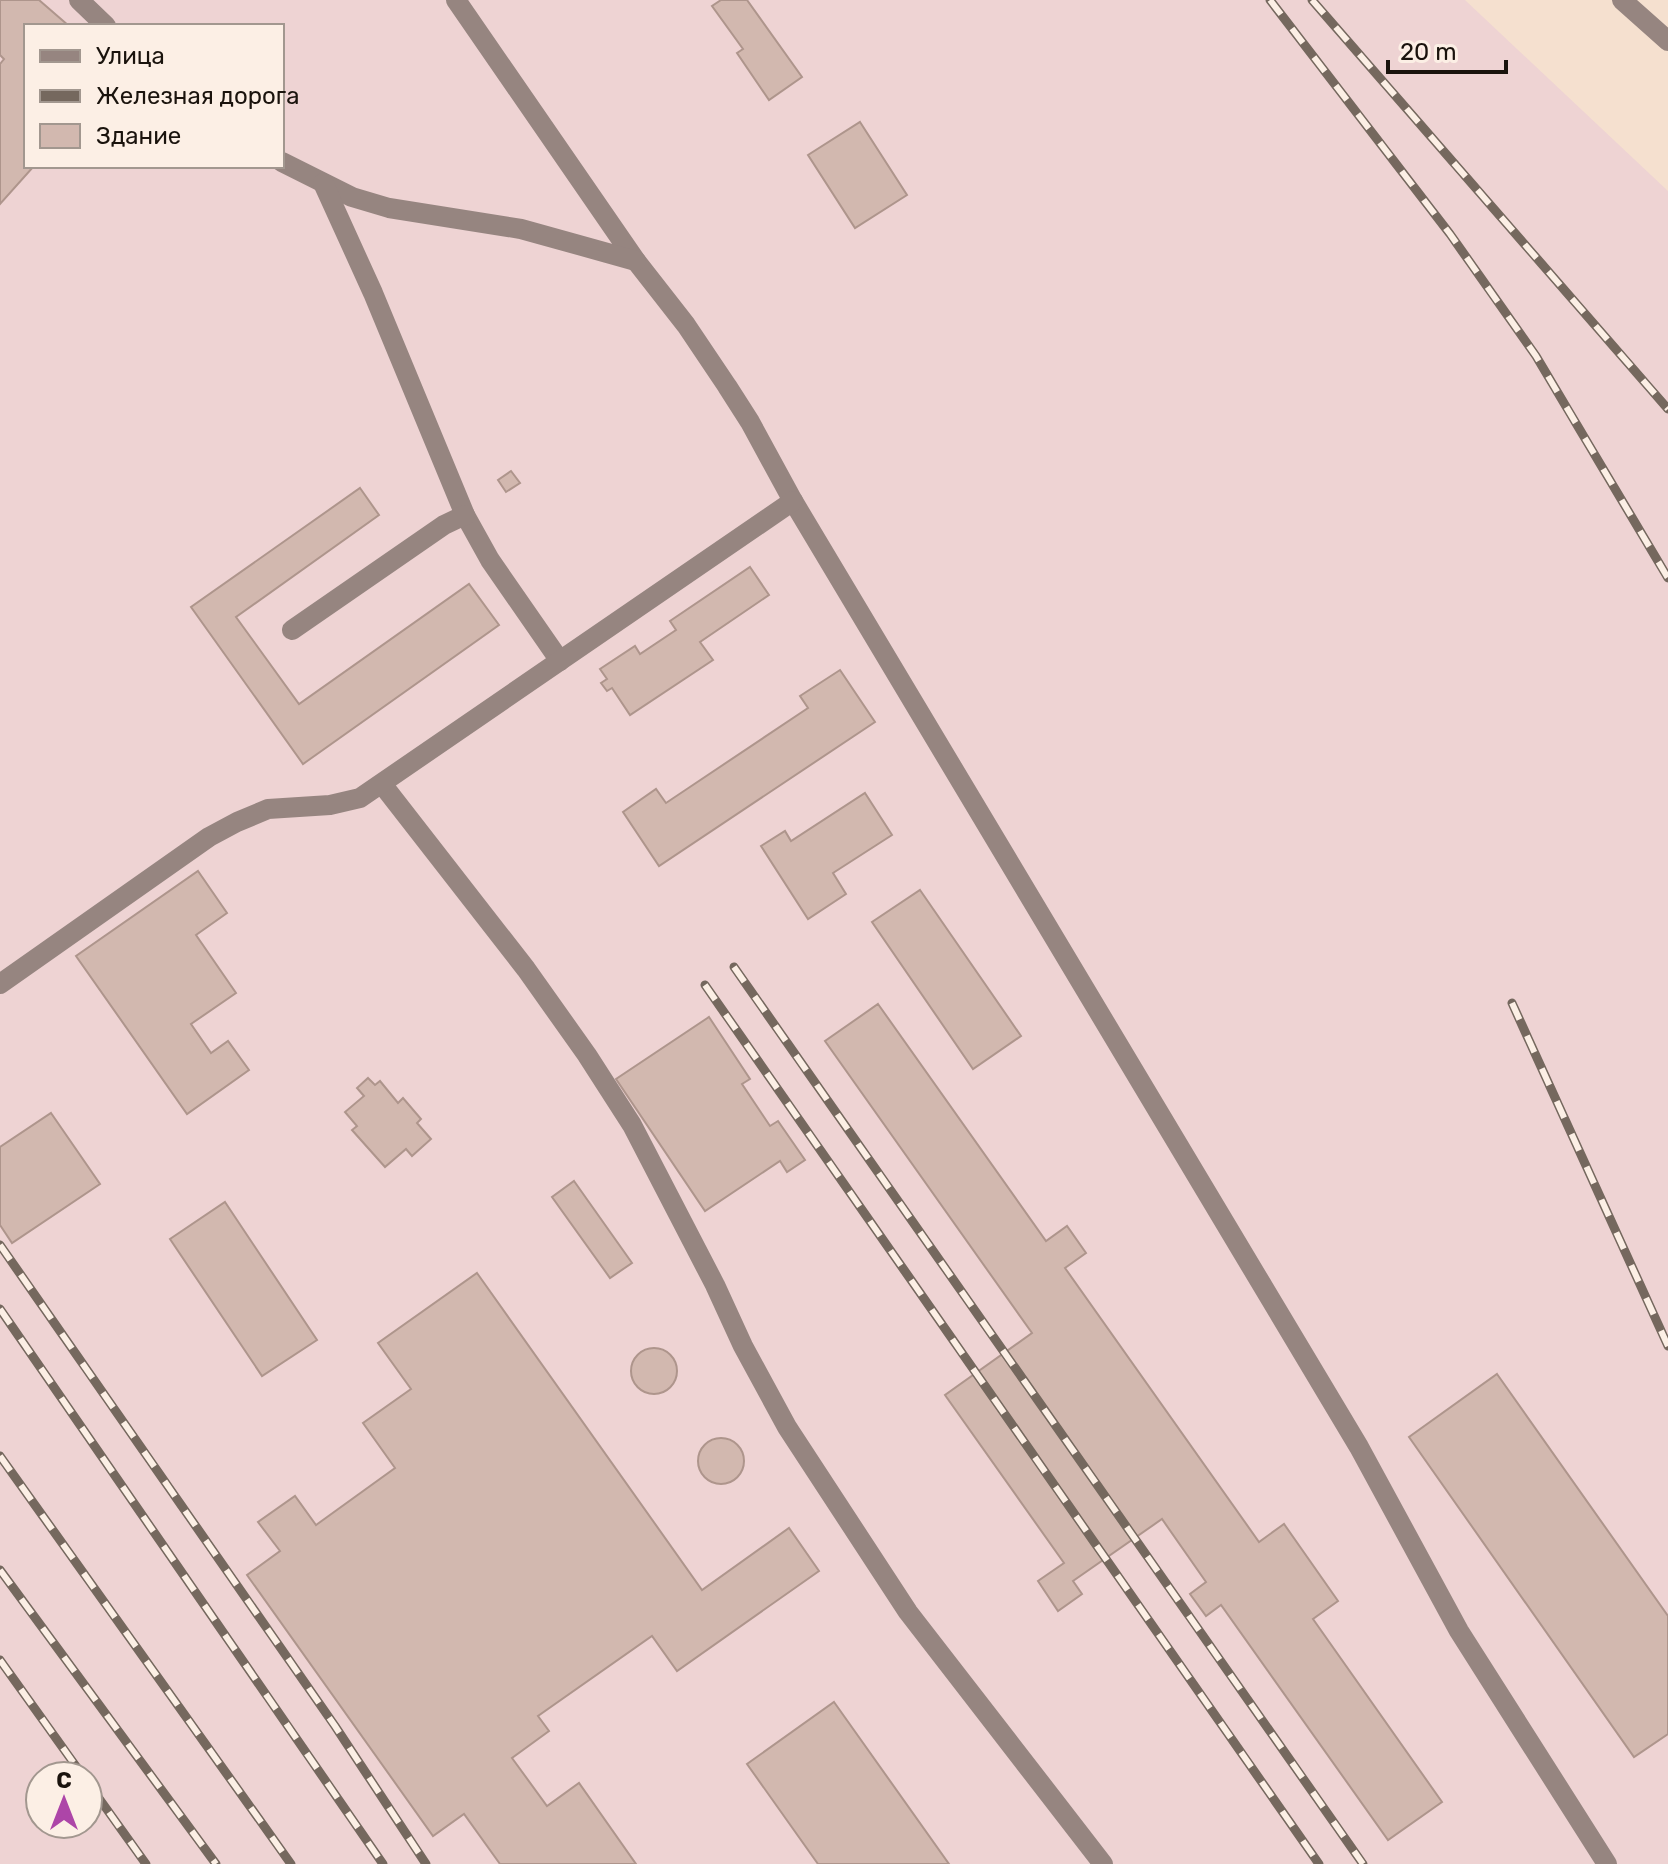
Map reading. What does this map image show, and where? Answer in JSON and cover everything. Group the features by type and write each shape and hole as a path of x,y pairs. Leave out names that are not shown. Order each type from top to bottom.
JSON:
{"street":[{"path":"79,0 104,24"},
{"path":"456,0 636,261 686,325 750,422 793,501 1359,1447 1459,1631 1607,1864"},
{"path":"1622,0 1668,41"},
{"path":"284,163 352,197 389,208 521,229 636,261"},
{"path":"323,183 373,293 465,515 490,560 560,661"},
{"path":"0,984 209,837 237,822 268,809 330,805 360,798 793,501"},
{"path":"292,630 444,525 465,515"},
{"path":"382,784 526,969 632,1125 787,1427 908,1612 1103,1864"}],"shaded area":[{"path":"0,0 1465,0 1668,191 1668,1864 0,1864"}],"building":[{"path":"0,0 39,0 67,24 24,24 24,168 32,168 0,204 0,64 4,59 0,55"},
{"path":"721,0 747,0 802,77 769,100 737,53 743,49 712,6"},
{"path":"860,122 907,195 855,228 808,155"},
{"path":"511,471 520,483 506,492 498,480"},
{"path":"360,488 379,515 236,617 299,704 469,584 499,625 303,764 191,607"},
{"path":"750,567 769,595 700,642 713,660 630,715 612,688 607,691 601,683 607,679 600,669 635,646 640,654 676,630 670,621"},
{"path":"840,670 875,722 659,866 623,812 656,789 666,803 808,708 800,696"},
{"path":"865,793 892,835 833,873 846,894 808,919 761,846 785,831 791,841"},
{"path":"198,871 227,913 196,935 236,993 191,1024 211,1053 228,1041 249,1070 187,1114 76,956"},
{"path":"920,890 1021,1036 973,1069 872,922"},
{"path":"878,1004 1046,1241 1067,1226 1086,1253 1065,1268 1259,1542 1284,1524 1338,1601 1313,1619 1442,1802 1388,1840 1221,1605 1206,1616 1190,1594 1206,1582 1162,1519 1073,1581 1082,1594 1058,1611 1038,1581 1064,1563 945,1395 1032,1333 825,1041"},
{"path":"709,1017 750,1079 742,1084 770,1126 778,1121 805,1160 787,1172 780,1161 705,1211 616,1079"},
{"path":"368,1078 375,1085 380,1081 398,1103 403,1098 421,1119 417,1123 431,1139 412,1156 406,1149 385,1167 352,1130 357,1126 345,1112 364,1096 357,1088"},
{"path":"51,1113 100,1184 12,1243 0,1225 0,1147"},
{"path":"574,1181 632,1263 610,1278 552,1197"},
{"path":"225,1202 317,1340 262,1376 170,1239"},
{"path":"477,1273 702,1590 789,1528 819,1571 677,1671 652,1636 538,1716 549,1731 512,1758 547,1806 579,1783 636,1864 500,1864 464,1814 433,1836 247,1575 280,1551 258,1522 295,1496 316,1525 395,1468 363,1423 411,1389 378,1343"},
{"path":"654,1348 671,1354 677,1371 671,1388 654,1394 637,1388 631,1371 637,1354"},
{"path":"1497,1374 1668,1616 1668,1734 1634,1757 1409,1437"},
{"path":"721,1438 738,1444 744,1461 738,1478 721,1484 704,1478 698,1461 704,1444"},
{"path":"834,1702 949,1864 818,1864 747,1764"}],"railway":[{"path":"1270,0 1450,234 1536,356 1668,578"},
{"path":"1312,0 1668,409"},
{"path":"734,967 1363,1864"},
{"path":"705,985 1319,1864"},
{"path":"1512,1003 1668,1346"},
{"path":"0,1245 335,1726 426,1864"},
{"path":"0,1309 383,1864"},
{"path":"0,1456 291,1864"},
{"path":"0,1570 216,1864"},
{"path":"0,1660 72,1760"},
{"path":"104,1805 146,1864"}]}
